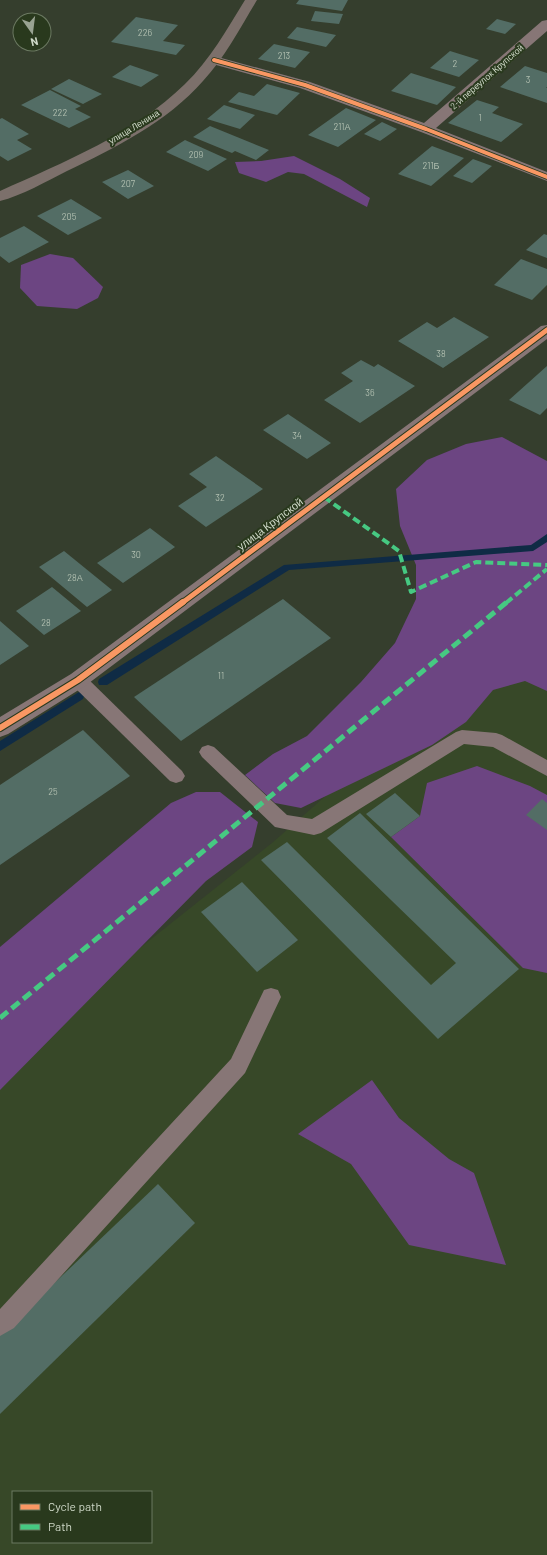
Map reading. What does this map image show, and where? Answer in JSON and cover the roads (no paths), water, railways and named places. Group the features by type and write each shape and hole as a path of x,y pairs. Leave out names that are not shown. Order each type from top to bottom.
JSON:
{"street":[{"name":"улица Ленина","path":"0,197 63,167 156,114 190,87 214,60 251,0"},
{"name":"2-й переулок Крупской","path":"426,129 547,24"},
{"path":"214,60 305,85 426,129 547,177"},
{"name":"улица Крупской","path":"0,728 78,680 537,339 547,330"}],"lane":[{"path":"78,680 176,776"},
{"path":"208,752 282,822 314,827 462,737 496,740 547,769"},
{"path":"0,1324 11,1314 238,1066 271,997"}],"waterway":[{"path":"103,682 287,567 533,548 547,537"},
{"path":"0,747 79,696"}]}
